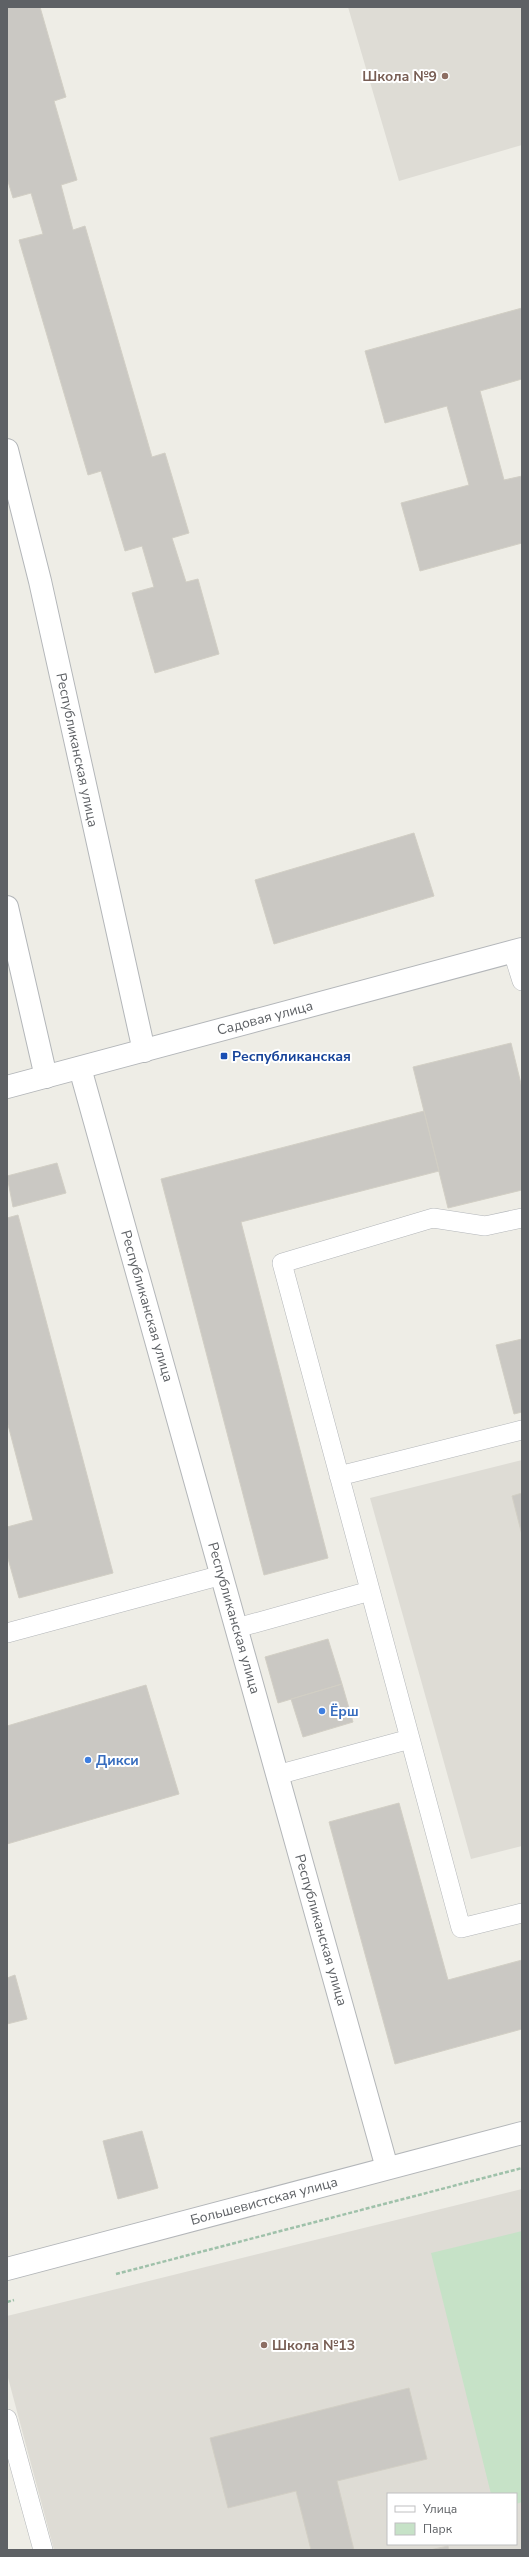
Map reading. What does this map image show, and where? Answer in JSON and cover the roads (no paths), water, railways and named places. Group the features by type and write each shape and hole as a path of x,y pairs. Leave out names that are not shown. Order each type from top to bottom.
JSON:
{"street":[{"name":"Республиканская улица","path":"7,450 40,581 144,1051"},
{"path":"7,907 46,1077"},
{"name":"Садовая улица","path":"7,1087 518,950"},
{"name":"Республиканская улица","path":"80,1068 387,2168"},
{"name":"Большевистская улица","path":"7,2269 522,2133"}],"lane":[{"path":"518,950 522,981"},
{"path":"522,1218 485,1226 433,1218 282,1263 461,1928 522,1913"},
{"path":"339,1476 522,1430"},
{"path":"7,1633 222,1575"},
{"path":"237,1628 370,1591"},
{"path":"277,1775 410,1739"},
{"path":"7,2419 43,2550"}],"place":[{"name":"Школа №9","path":"445,76"},
{"name":"Республиканская","path":"224,1056"},
{"name":"Ёрш","path":"322,1711"},
{"name":"Дикси","path":"88,1760"},
{"name":"Школа №13","path":"264,2345"}]}
